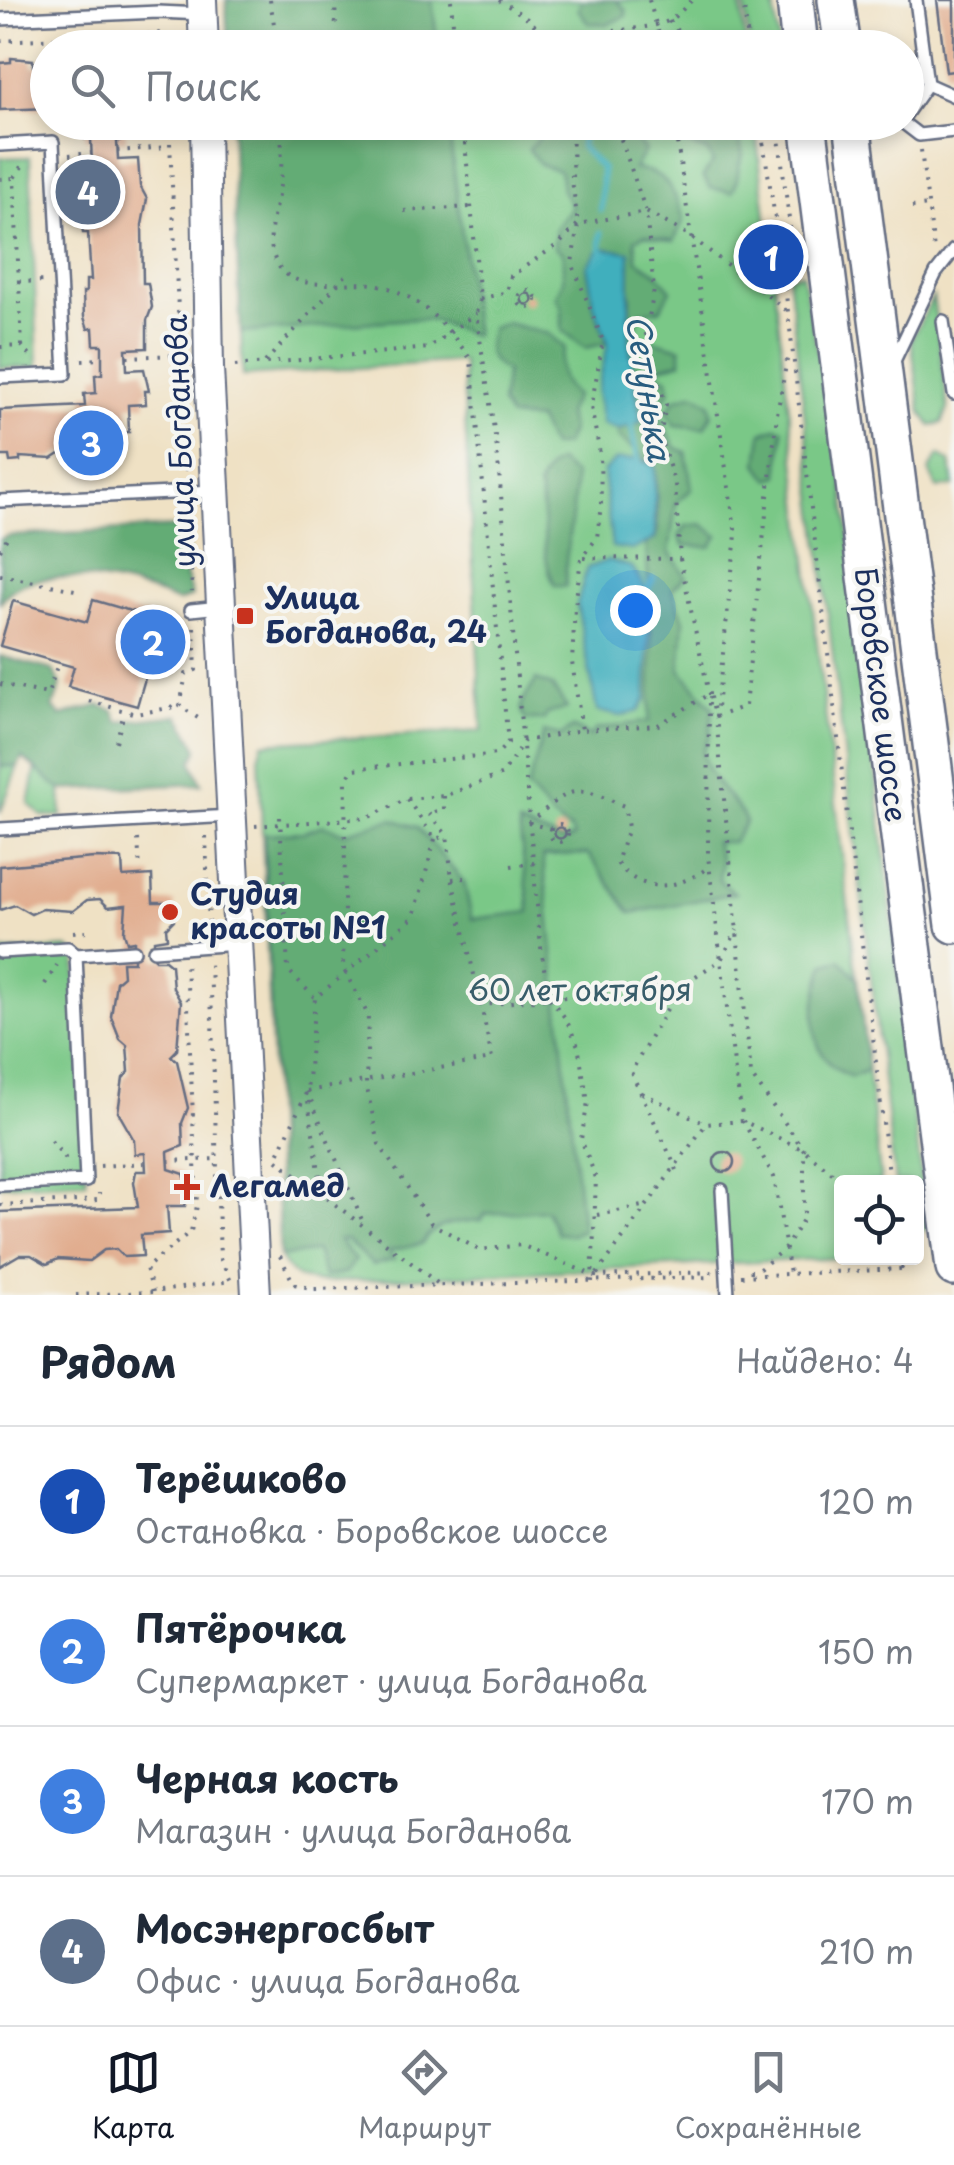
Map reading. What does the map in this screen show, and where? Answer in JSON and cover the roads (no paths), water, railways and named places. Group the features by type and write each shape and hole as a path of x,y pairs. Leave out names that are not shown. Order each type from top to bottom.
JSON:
{"main road":[{"path":"795,0 798,30"},
{"path":"836,0 840,30"},
{"name":"Боровское шоссе","path":"810,140 954,1268"},
{"name":"Боровское шоссе","path":"854,140 954,924"}],"street":[{"name":"улица Богданова","path":"205,140 201,609 230,820 224,945 256,1295"}],"lane":[{"path":"916,0 920,30"},
{"path":"0,19 202,7"},
{"path":"924,61 924,88"},
{"path":"927,84 954,96"},
{"path":"924,134 954,131"},
{"path":"0,144 53,142 65,374 0,377"},
{"path":"886,384 906,328 936,273 954,250"},
{"path":"943,320 954,394"},
{"path":"0,501 201,491"},
{"path":"0,829 230,820"},
{"path":"154,950 224,945"},
{"path":"0,952 68,948 76,955 134,951"},
{"path":"0,1185 86,1181 76,955"},
{"path":"722,1190 728,1295"}],"water":[{"path":"600,248 630,252 629,342 641,422 618,430 602,424 597,392 608,343 594,306 587,266"},
{"path":"639,459 655,466 655,539 632,550 612,547 603,472 615,460"},
{"path":"608,560 632,567 650,597 646,699 639,711 621,716 597,711 577,605 587,568"}],"waterway":[{"name":"Сетунька","path":"581,140 581,147 602,169 601,210"},
{"name":"Сетунька","path":"601,233 601,253"},
{"name":"Сетунька","path":"630,418 639,465"},
{"name":"Сетунька","path":"643,597 653,579"}],"place":[{"name":"Мосэнергосбыт","path":"88,192"},
{"name":"Терёшково","path":"771,257"},
{"name":"Черная кость","path":"91,443"},
{"name":"Улица Богданова, 24","path":"245,616"},
{"name":"Пятёрочка","path":"153,642"},
{"name":"Студия красоты №1","path":"170,912"},
{"name":"Легамед","path":"187,1187"}],"park label":[{"name":"60 лет октября","path":"580,991"}]}
